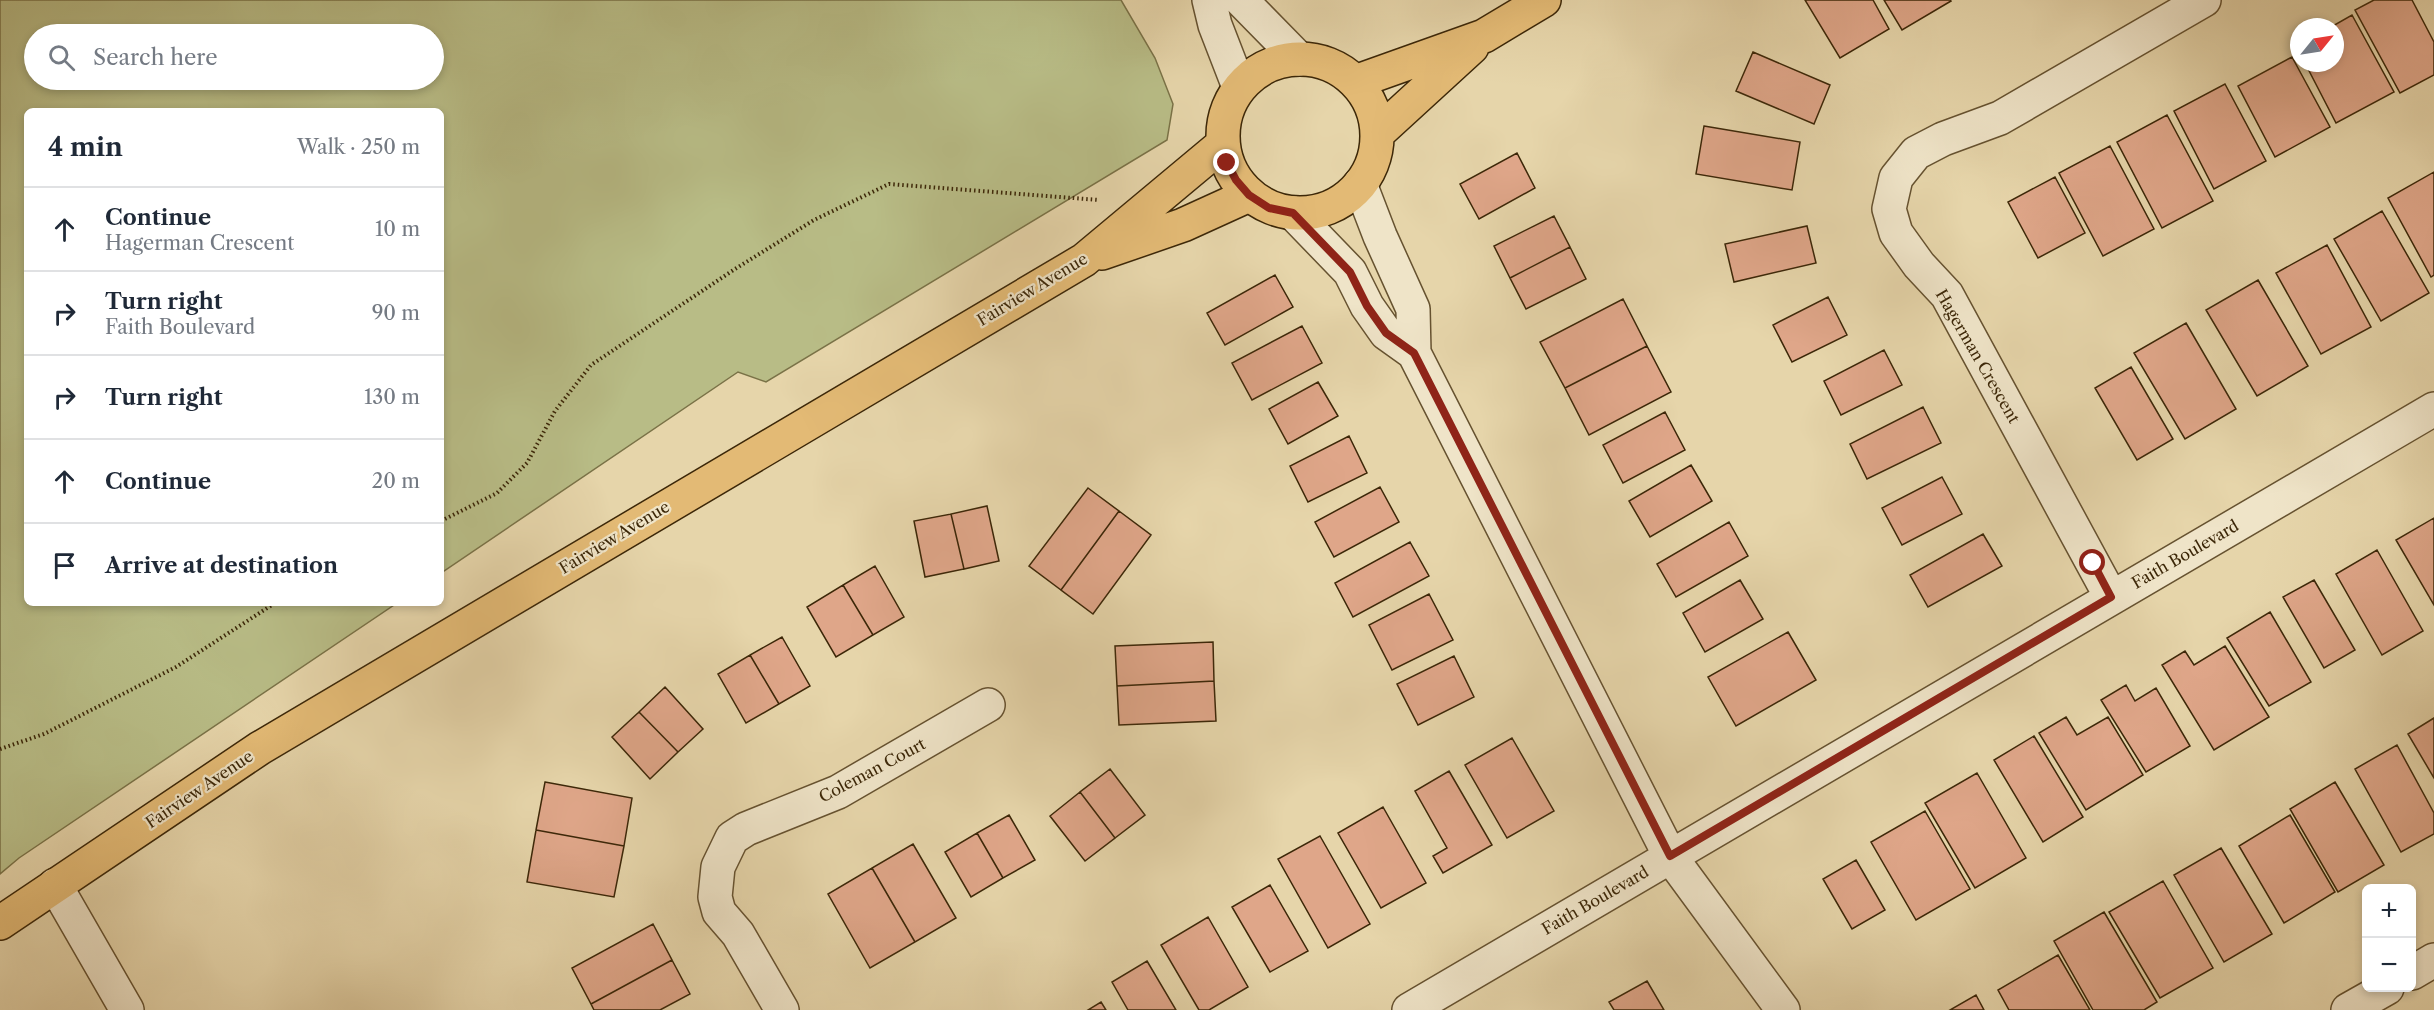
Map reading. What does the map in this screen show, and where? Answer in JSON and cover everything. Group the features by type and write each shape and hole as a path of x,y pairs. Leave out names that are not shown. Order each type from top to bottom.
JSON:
{"main road":[{"path":"1355,82 1484,36 1544,0"},
{"path":"1377,134 1484,36"},
{"path":"1299,59 1319,61 1339,69 1355,82 1366,97 1374,115 1377,134 1374,160 1360,184 1341,201 1318,211 1293,213 1269,208 1249,195 1236,180 1227,163 1223,144 1223,123 1229,104 1239,87 1256,72 1276,62 1299,59"},
{"name":"Fairview Avenue","path":"0,923 260,748 1084,260 1223,144"},
{"path":"1084,260 1183,225 1249,195"}],"street":[{"path":"1209,0 1215,25 1239,87"},
{"path":"1241,0 1299,59"},
{"name":"Hagerman Crescent","path":"2111,597 1947,295 1919,265 1896,233 1889,209 1896,178 1916,153 1943,139 2001,118 2204,0"},
{"path":"1360,184 1380,236 1413,309 1414,353 1670,856 1783,1010"},
{"path":"1293,213 1350,272 1367,306 1386,333 1414,353"},
{"name":"Faith Boulevard","path":"1409,1010 2434,410"},
{"name":"Coleman Court","path":"782,1010 738,934 719,912 715,897 718,867 732,838 746,829 838,792 988,705"},
{"path":"56,885 128,1010"},
{"path":"2416,971 2434,960"},
{"path":"2348,1010 2379,992"}],"path":[{"path":"444,520 497,493 527,463 555,411 591,365 813,220 889,184 1100,200"},
{"path":"0,749 44,734 176,668 270,606"}],"green space":[{"path":"0,0 1121,0 1155,58 1173,104 1167,140 766,382 738,372 444,571 444,108 24,108 24,606 393,606 19,858 0,874"}],"building":[{"path":"1805,0 1873,0 1889,29 1840,58"},
{"path":"1884,0 1950,0 1951,1 1902,30"},
{"path":"2374,0 2412,0 2434,42 2434,75 2400,93 2355,10"},
{"path":"2352,15 2394,92 2336,123 2310,72 2344,72 2344,20"},
{"path":"1753,52 1830,85 1814,124 1736,91"},
{"path":"2290,58 2290,72 2300,72 2330,127 2275,157 2238,86"},
{"path":"2225,84 2266,161 2214,189 2174,111"},
{"path":"2167,115 2213,201 2162,228 2117,142"},
{"path":"1704,126 1800,142 1792,190 1696,174"},
{"path":"2110,146 2154,229 2103,256 2059,173"},
{"path":"1517,153 1535,188 1479,219 1460,184"},
{"path":"2434,172 2434,275 2431,277 2388,198"},
{"path":"2055,177 2085,233 2038,258 2008,202"},
{"path":"2382,211 2429,293 2381,321 2334,239"},
{"path":"1554,216 1570,247 1510,278 1494,246"},
{"path":"1807,226 1816,263 1734,282 1725,244"},
{"path":"2327,245 2371,327 2321,354 2276,273"},
{"path":"1570,247 1586,279 1526,309 1510,278"},
{"path":"1275,275 1293,307 1225,345 1207,313"},
{"path":"2258,280 2308,366 2257,396 2206,310"},
{"path":"1828,297 1847,335 1792,362 1773,325"},
{"path":"1623,299 1647,346 1565,388 1540,342"},
{"path":"2186,323 2236,409 2185,439 2134,353"},
{"path":"1302,326 1322,363 1252,400 1232,363"},
{"path":"1647,346 1671,392 1589,435 1565,388"},
{"path":"1884,350 1902,385 1841,415 1824,381"},
{"path":"2131,367 2173,439 2137,460 2095,388"},
{"path":"1318,382 1338,416 1288,444 1269,409"},
{"path":"1923,407 1941,443 1867,479 1850,444"},
{"path":"1665,412 1685,450 1623,483 1603,445"},
{"path":"1349,436 1367,473 1308,502 1290,466"},
{"path":"1691,465 1712,501 1650,537 1629,501"},
{"path":"1942,477 1962,514 1902,545 1882,508"},
{"path":"1380,487 1399,522 1334,557 1315,522"},
{"path":"1088,488 1119,511 1061,590 1029,566"},
{"path":"987,506 999,561 964,569 951,514"},
{"path":"1119,511 1151,535 1093,614 1061,590"},
{"path":"951,514 964,569 925,577 914,521"},
{"path":"2434,518 2434,605 2396,540"},
{"path":"1729,522 1748,556 1676,597 1657,564"},
{"path":"1983,534 2002,566 1928,607 1910,575"},
{"path":"1410,542 1429,576 1353,617 1335,583"},
{"path":"2377,550 2423,631 2382,655 2336,574"},
{"path":"875,566 904,617 873,635 843,585"},
{"path":"1740,580 1763,619 1705,652 1683,613"},
{"path":"2314,580 2355,650 2324,668 2283,597"},
{"path":"843,585 873,635 836,657 807,607"},
{"path":"1429,594 1453,640 1392,670 1369,625"},
{"path":"2270,612 2311,682 2269,706 2227,638"},
{"path":"1788,632 1816,680 1736,726 1708,677"},
{"path":"782,637 810,686 779,704 750,655"},
{"path":"1213,642 1214,681 1117,686 1115,646"},
{"path":"2225,646 2269,717 2214,750 2162,665 2185,651 2194,665"},
{"path":"750,655 779,704 746,723 718,674"},
{"path":"1454,656 1474,697 1418,725 1397,684"},
{"path":"1214,681 1216,721 1119,725 1117,686"},
{"path":"2126,685 2135,701 2156,688 2190,746 2146,772 2101,700"},
{"path":"665,687 703,729 678,752 639,712"},
{"path":"639,712 678,752 650,779 612,737"},
{"path":"2066,717 2077,735 2108,717 2143,775 2086,810 2039,733"},
{"path":"2434,718 2434,778 2408,734"},
{"path":"2034,736 2083,817 2043,842 1994,760"},
{"path":"1512,738 1554,811 1507,838 1465,765"},
{"path":"2397,745 2434,813 2434,834 2401,852 2355,769"},
{"path":"1110,769 1145,815 1115,838 1080,792"},
{"path":"1449,771 1492,845 1443,873 1433,856 1447,848 1415,791"},
{"path":"1977,773 2026,858 1975,888 1925,803"},
{"path":"545,782 632,798 624,846 536,830"},
{"path":"2335,782 2384,865 2338,892 2290,809"},
{"path":"1080,792 1115,838 1085,861 1050,816"},
{"path":"1383,807 1426,883 1381,908 1338,833"},
{"path":"1925,811 1970,889 1916,920 1871,842"},
{"path":"1009,815 1035,860 1003,878 977,833"},
{"path":"2290,815 2335,892 2284,923 2239,846"},
{"path":"536,830 624,846 614,897 527,882"},
{"path":"977,833 1003,878 971,897 945,852"},
{"path":"1320,836 1370,924 1328,948 1278,859"},
{"path":"913,844 956,918 915,942 872,868"},
{"path":"2221,848 2272,934 2224,962 2174,875"},
{"path":"1856,860 1885,910 1852,929 1823,879"},
{"path":"872,868 915,942 870,968 828,894"},
{"path":"2163,881 2213,968 2160,998 2109,912"},
{"path":"1270,885 1308,951 1270,972 1232,907"},
{"path":"2104,912 2157,1002 2144,1010 2093,1010 2054,941"},
{"path":"1208,917 1248,987 1209,1010 1199,1010 1161,945"},
{"path":"653,924 672,960 591,1004 572,968"},
{"path":"2058,955 2090,1010 2009,1010 1998,990"},
{"path":"672,960 690,994 660,1010 594,1010 591,1004"},
{"path":"1147,961 1176,1010 1128,1010 1112,982"},
{"path":"1647,981 1664,1010 1614,1010 1609,1002"},
{"path":"1976,995 1984,1010 1950,1010"},
{"path":"1101,1002 1106,1010 1088,1010"}],"route":[{"path":"1227,163 1236,180 1249,195 1269,208 1293,213 1350,272 1367,306 1386,333 1414,353 1670,856 2111,597 2093,563"}]}
